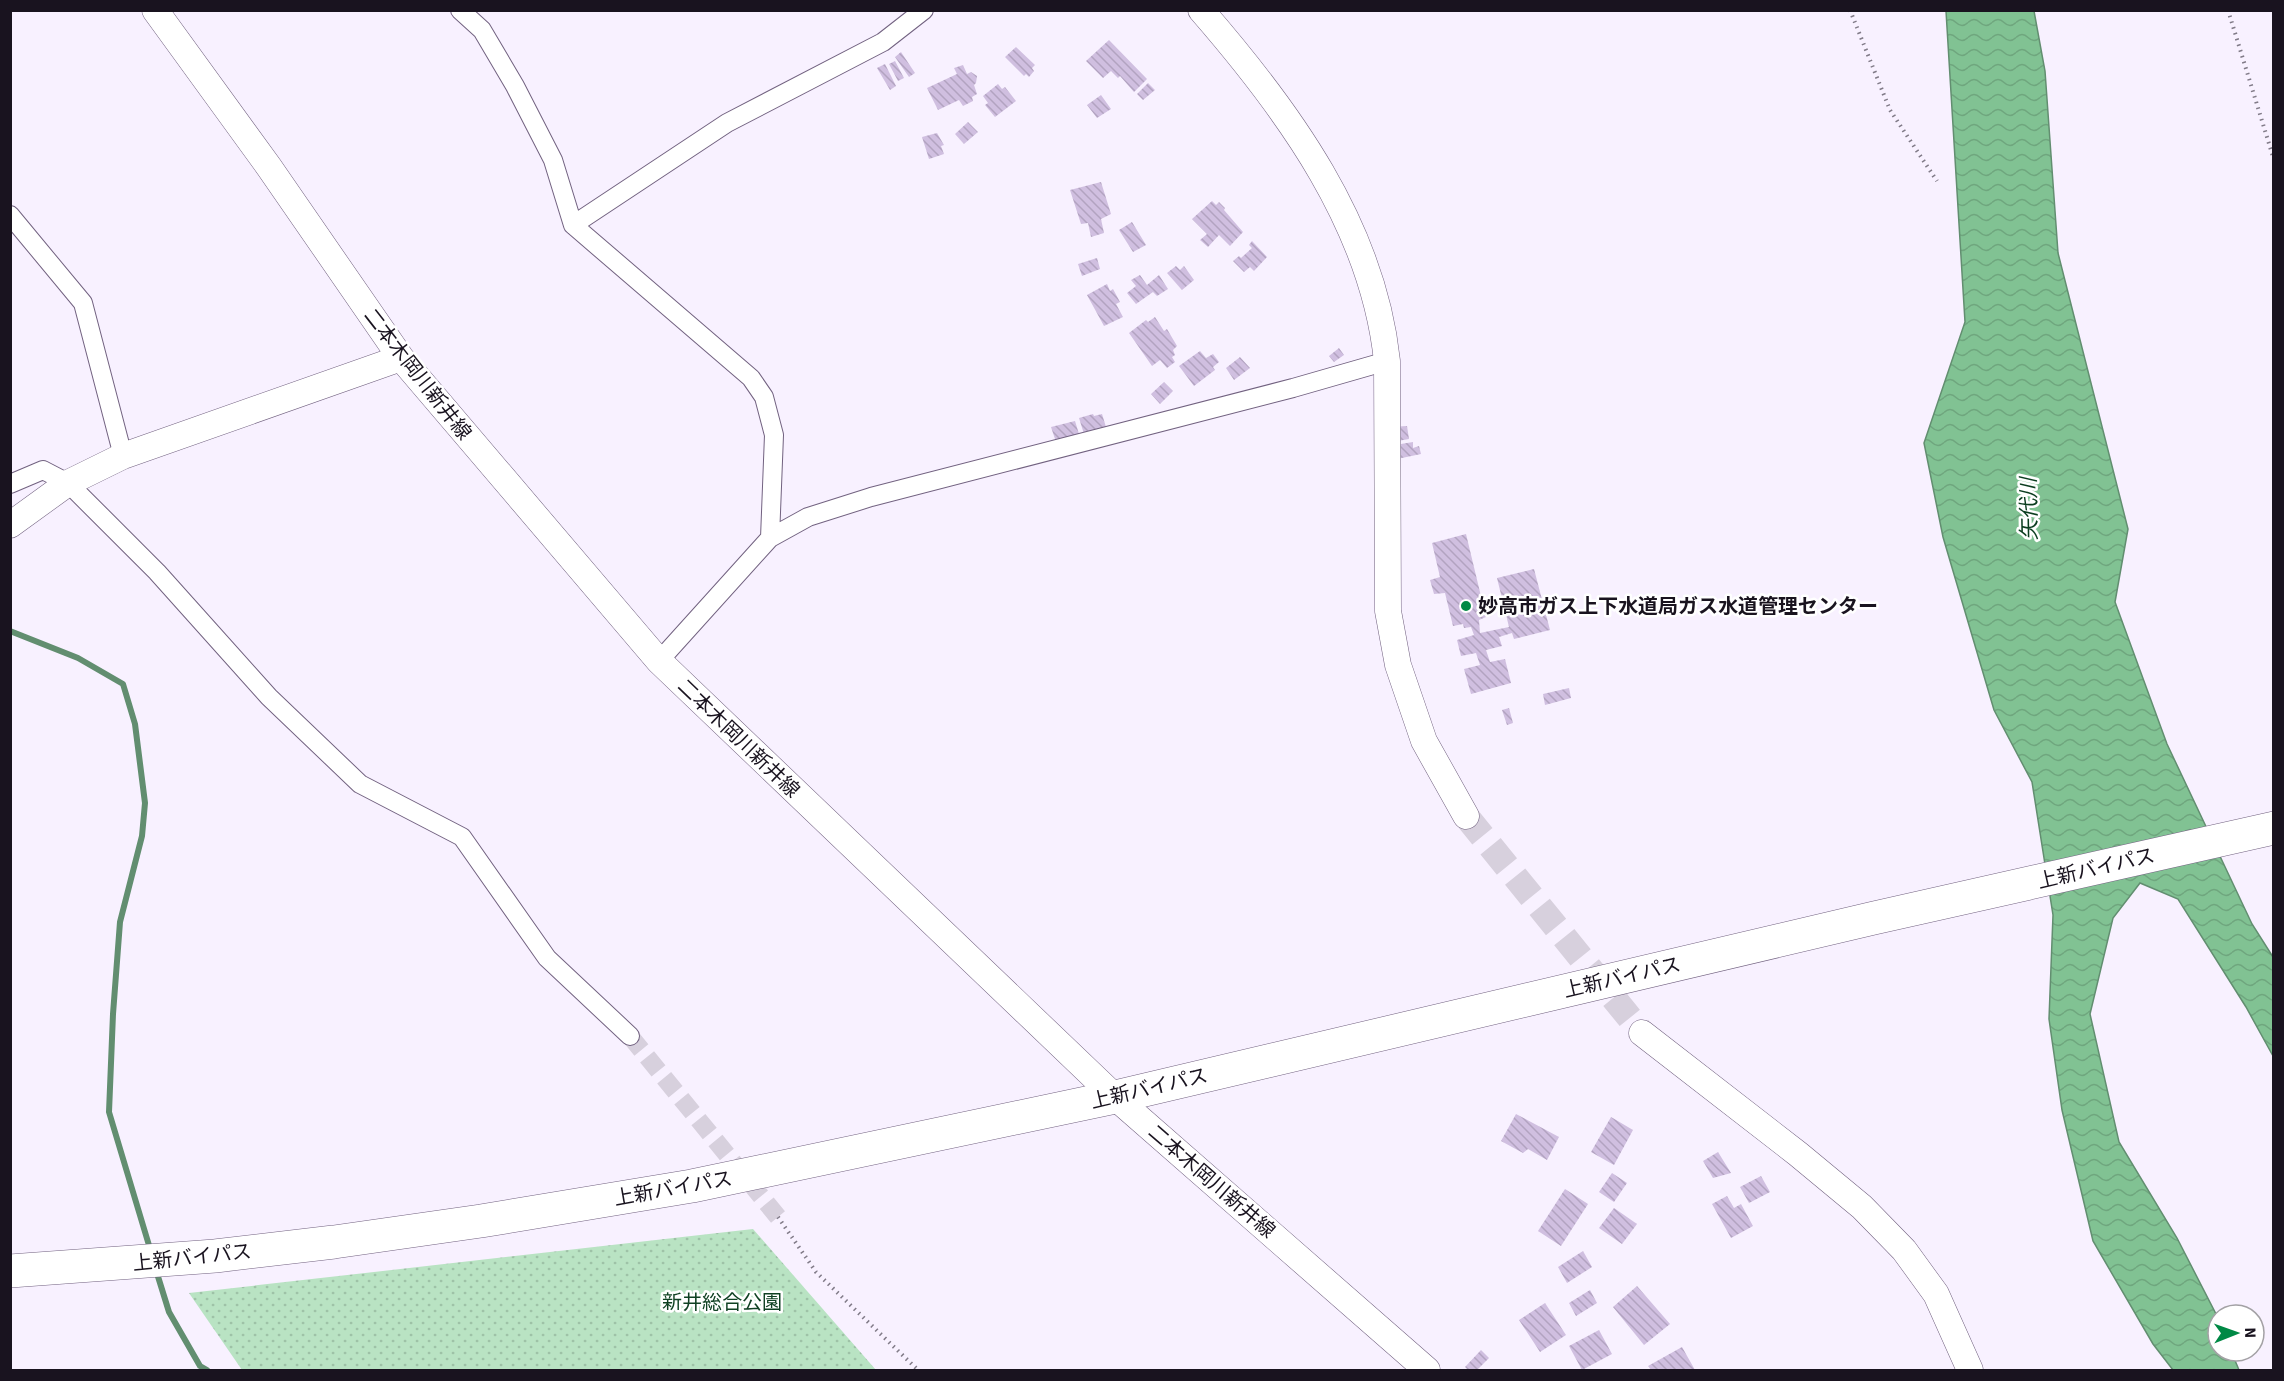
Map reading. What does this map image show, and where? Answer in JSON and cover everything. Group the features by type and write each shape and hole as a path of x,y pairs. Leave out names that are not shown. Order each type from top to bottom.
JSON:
{"highway":[{"name":"上新バイパス","path":"10,1271 215,1256 481,1221 692,1186 1115,1096 1874,918 2274,828"}],"main road":[{"name":"二本木岡川新井線","path":"155,10 269,167 400,358 659,661 1115,1096 1427,1371"},
{"path":"1201,10 1299,136 1352,229 1371,278 1387,361 1388,611 1398,666 1424,741 1466,816"},
{"path":"10,525 68,483 123,456 400,358"},
{"path":"1642,1033 1798,1154 1862,1208 1904,1250 1936,1294 1970,1371"}],"street":[{"path":"460,10 482,30 515,86 553,160 573,225 751,378 764,397 774,435 770,538"},
{"path":"573,225 727,123 883,42 924,10"},
{"path":"10,215 83,303 123,456"},
{"path":"659,661 770,538 808,517 871,497 1293,388 1387,361"},
{"path":"10,484 43,470 68,483 157,572 269,697 360,784 462,837 547,958 630,1036"}],"path":[{"path":"1850,10 1890,110 1937,181"},
{"path":"2228,10 2274,160"},
{"path":"777,1217 816,1272 918,1371"}],"green space":[{"name":"新井総合公園","path":"753,1229 876,1370 242,1370 189,1293"}],"water":[{"name":"矢代川","path":"1946,11 2034,11 2045,71 2058,253 2128,529 2115,602 2167,744 2252,924 2273,957 2273,1056 2246,1007 2178,899 2140,883 2113,918 2090,1014 2119,1142 2177,1238 2210,1303 2206,1303 2206,1363 2236,1363 2239,1370 2173,1370 2153,1344 2093,1241 2062,1110 2049,1019 2053,915 2032,782 1994,710 1943,537 1924,443 1965,322"}],"building":[{"path":"1109,40 1147,79 1134,92 1120,76 1118,78 1111,71 1103,78 1086,61"},
{"path":"1016,47 1035,65 1029,77 1026,74 1024,76 1005,57"},
{"path":"901,52 915,73 909,77 895,57"},
{"path":"895,61 904,78 898,81 889,64"},
{"path":"885,64 896,86 890,90 877,68"},
{"path":"963,65 967,74 971,72 977,76 974,85 977,94 972,97 973,101 963,106 959,100 938,110 927,88 957,74 954,68"},
{"path":"1148,83 1155,90 1143,100 1137,94"},
{"path":"998,84 1002,89 1005,87 1016,101 995,117 985,105 988,103 983,96"},
{"path":"1101,95 1111,109 1097,118 1087,105"},
{"path":"968,122 978,132 964,144 955,134"},
{"path":"937,133 944,145 941,146 944,154 929,159 922,137"},
{"path":"1101,182 1111,214 1101,219 1104,233 1091,237 1088,223 1081,224 1070,190"},
{"path":"1212,201 1216,205 1219,202 1225,208 1224,210 1243,232 1230,246 1219,235 1208,247 1200,240 1207,234 1192,219"},
{"path":"1132,222 1146,245 1133,252 1119,230"},
{"path":"1252,241 1267,257 1254,271 1250,267 1244,272 1233,261 1239,256 1241,258 1252,248 1249,245"},
{"path":"1097,258 1100,269 1082,276 1078,264"},
{"path":"1176,266 1180,270 1184,266 1194,280 1182,290 1167,273"},
{"path":"1140,275 1147,285 1159,275 1168,289 1157,296 1153,292 1136,304 1127,293 1136,286 1131,280"},
{"path":"1107,284 1110,291 1113,289 1120,302 1116,304 1123,317 1104,326 1087,295"},
{"path":"1155,317 1164,331 1167,329 1177,346 1173,350 1175,355 1172,357 1175,362 1167,368 1160,360 1152,366 1129,333 1146,320 1148,322"},
{"path":"1339,348 1344,355 1334,362 1329,356"},
{"path":"1200,351 1206,358 1213,354 1219,362 1213,367 1215,370 1194,386 1179,366"},
{"path":"1240,357 1250,368 1234,380 1226,368"},
{"path":"1164,382 1173,391 1160,404 1151,394"},
{"path":"1093,414 1094,416 1102,414 1106,427 1084,434 1079,418"},
{"path":"1075,421 1079,434 1056,442 1051,427"},
{"path":"1407,426 1409,439 1392,442 1390,427"},
{"path":"1413,442 1413,448 1419,446 1421,454 1397,459 1395,445"},
{"name":"妙高市ガス上下水道局ガス水道管理センター","path":"1466,534 1486,617 1479,620 1480,633 1509,627 1497,578 1534,569 1550,630 1514,639 1512,633 1499,637 1502,646 1486,650 1490,662 1505,659 1511,683 1471,694 1464,669 1480,665 1476,653 1461,656 1457,640 1474,635 1471,627 1464,628 1463,624 1453,626 1445,593 1434,594 1430,580 1440,577 1432,543"},
{"path":"1569,688 1571,698 1545,705 1543,694"},
{"path":"1509,708 1513,723 1507,725 1502,710"},
{"path":"1516,1114 1559,1137 1547,1160 1528,1149 1523,1153 1501,1141"},
{"path":"1611,1117 1633,1130 1614,1165 1591,1152"},
{"path":"1718,1152 1731,1173 1713,1178 1703,1161"},
{"path":"1612,1173 1627,1183 1614,1202 1599,1192"},
{"path":"1761,1176 1770,1192 1749,1203 1740,1187"},
{"path":"1565,1189 1588,1204 1561,1246 1538,1231"},
{"path":"1727,1196 1734,1208 1741,1204 1753,1226 1731,1238 1712,1204"},
{"path":"1614,1208 1637,1224 1622,1244 1599,1228"},
{"path":"1583,1251 1592,1267 1567,1283 1558,1267"},
{"path":"1637,1286 1670,1324 1644,1345 1613,1307"},
{"path":"1590,1290 1597,1303 1576,1316 1569,1303"},
{"path":"1545,1303 1566,1335 1540,1352 1519,1320"},
{"path":"1599,1330 1612,1354 1582,1370 1569,1346"},
{"path":"1682,1347 1695,1370 1651,1370 1648,1366"},
{"path":"1481,1350 1489,1358 1477,1370 1468,1370 1465,1367"}],"waterway":[{"path":"10,631 78,658 123,684 135,724 145,803 142,836 120,922 109,1112 151,1252"},
{"path":"156,1270 169,1312 200,1366 207,1370"}],"tunnel":[{"path":"1466,816 1642,1033"},
{"path":"630,1036 778,1217"}],"place":[{"name":"妙高市ガス上下水道局ガス水道管理センター","path":"1466,606"}]}
